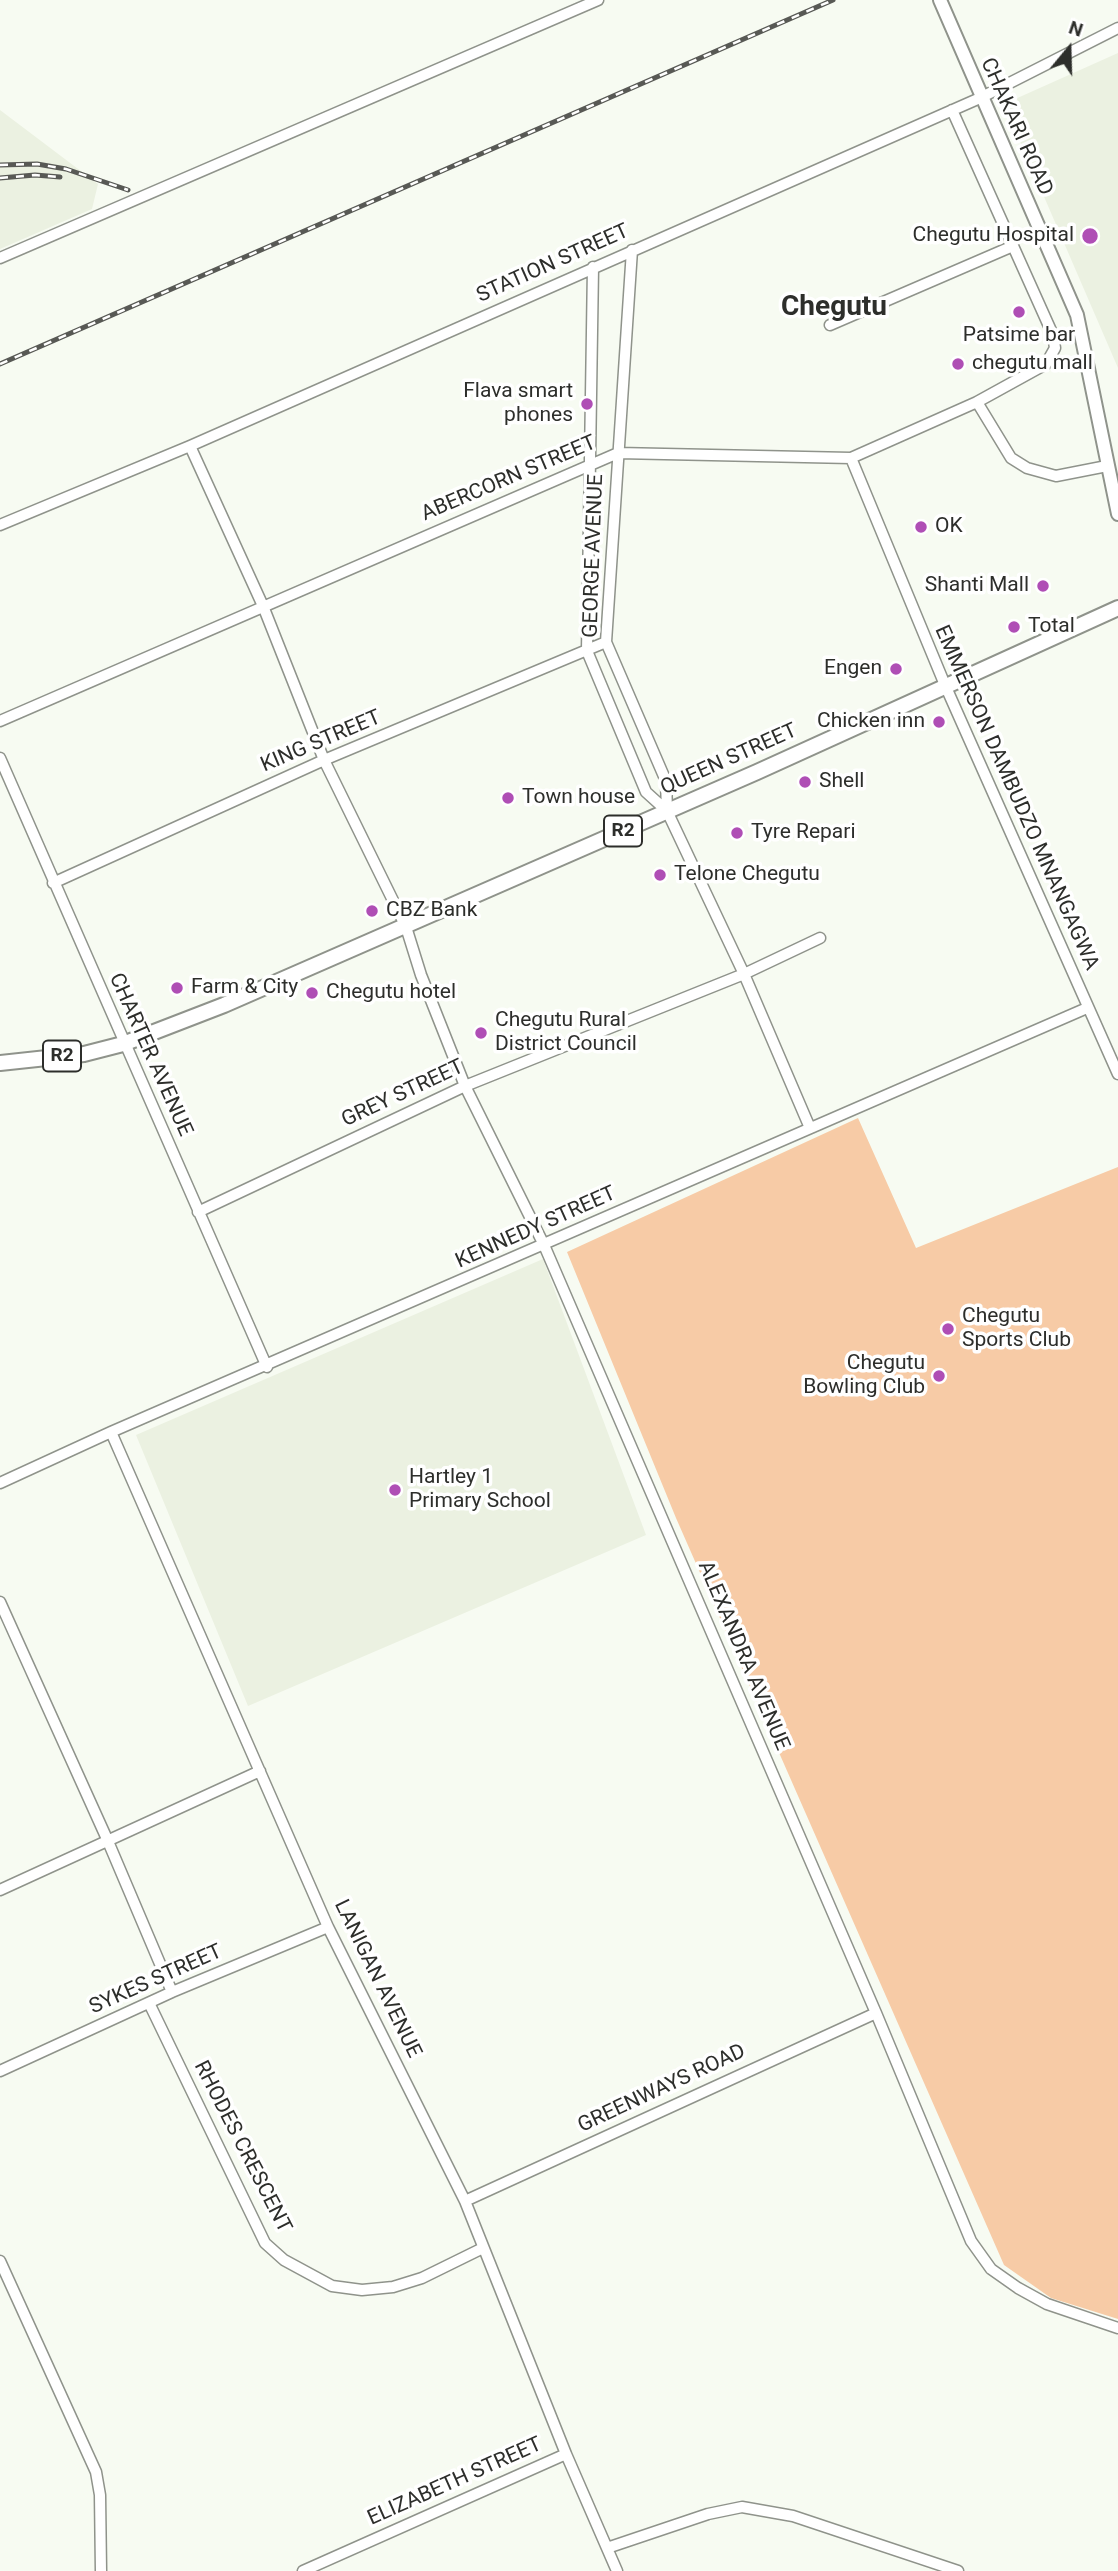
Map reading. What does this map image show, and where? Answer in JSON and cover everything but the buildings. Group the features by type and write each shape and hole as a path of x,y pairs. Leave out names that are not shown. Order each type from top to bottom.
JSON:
{"highway":[{"name":"QUEEN STREET","path":"0,1063 84,1054 123,1044 224,1005 406,927 1118,608"}],"main road":[{"name":"CHAKARI ROAD","path":"940,0 980,98 1028,198 1077,316 1118,514"}],"street":[{"path":"0,258 598,0"},
{"name":"STATION STREET","path":"0,525 190,446 980,98 1118,28"},
{"path":"830,325 1013,246 953,110"},
{"name":"ABERCORN STREET","path":"0,721 618,453 851,458 977,402 1046,364 1055,348 1053,335 1013,246"},
{"name":"GEORGE AVENUE","path":"632,250 606,642 666,781 667,811"},
{"name":"GEORGE AVENUE","path":"593,267 587,651 646,792 667,811 744,974 810,1128"},
{"path":"977,402 1011,458 1027,468 1056,477 1107,466"},
{"name":"ALEXANDRA AVENUE","path":"190,446 263,606 324,760 406,927 465,1086 544,1245 876,2012 971,2241 991,2269 1047,2304 1118,2328"},
{"name":"EMMERSON DAMBUDZO MNANGAGWA","path":"851,458 944,685 1118,1074"},
{"name":"KING STREET","path":"53,883 324,760 606,642"},
{"name":"CHARTER AVENUE","path":"0,758 123,1044 267,1367"},
{"name":"GREY STREET","path":"198,1212 465,1086 744,974 820,938"},
{"name":"KENNEDY STREET","path":"0,1483 111,1432 267,1367 1087,1009"},
{"name":"LANIGAN AVENUE","path":"111,1432 328,1927 465,2201"},
{"path":"0,1602 107,1839 172,1992"},
{"path":"0,1890 260,1771"},
{"name":"SYKES STREET","path":"0,2071 150,2005 172,1992 328,1927"},
{"name":"RHODES CRESCENT","path":"150,2005 265,2243 284,2260 332,2286 362,2290 393,2287 422,2278 483,2248"},
{"name":"GREENWAYS ROAD","path":"465,2201 876,2012"},
{"name":"ELIZABETH STREET","path":"303,2571 566,2455 465,2201"},
{"path":"0,2261 96,2472 100,2495 101,2571"},
{"path":"566,2455 617,2571"},
{"path":"607,2547 708,2514 741,2507 793,2516 958,2571"}],"shaded area":[{"name":"Chegutu Hospital","path":"1118,53 1118,368 1004,104"},
{"path":"0,110 98,184 92,209 0,249"},
{"path":"858,1118 916,1248 1118,1167 1118,2319 1051,2298 1004,2265 676,1518 567,1252"},
{"name":"Hartley 1 Primary School","path":"543,1259 646,1535 248,1706 136,1435"}],"railway":[{"path":"0,364 833,0"},
{"path":"0,165 37,164 66,169 128,190"},
{"path":"0,178 35,175 60,177"}],"place":[{"name":"Chegutu Hospital","path":"1090,236"},
{"name":"Patsime bar","path":"1019,312"},
{"name":"chegutu mall","path":"958,364"},
{"name":"Flava smart phones","path":"587,404"},
{"name":"OK","path":"921,527"},
{"name":"Shanti Mall","path":"1043,586"},
{"name":"Total","path":"1014,627"},
{"name":"Engen","path":"896,669"},
{"name":"Chicken inn","path":"939,722"},
{"name":"Shell","path":"805,782"},
{"name":"Town house","path":"508,798"},
{"name":"Tyre Repari","path":"737,833"},
{"name":"Telone Chegutu","path":"660,875"},
{"name":"CBZ Bank","path":"372,911"},
{"name":"Farm & City","path":"177,988"},
{"name":"Chegutu hotel","path":"312,993"},
{"name":"Chegutu Rural District Council","path":"481,1033"},
{"name":"Chegutu Sports Club","path":"948,1329"},
{"name":"Chegutu Bowling Club","path":"939,1376"},
{"name":"Hartley 1 Primary School","path":"395,1490"}],"district":[{"name":"Chegutu","path":"834,308"}]}
